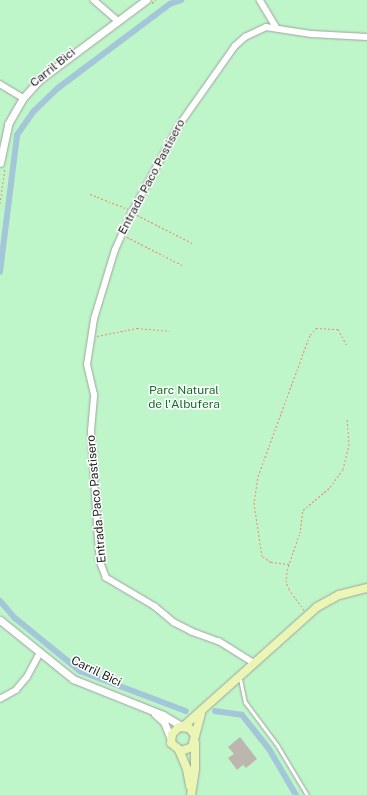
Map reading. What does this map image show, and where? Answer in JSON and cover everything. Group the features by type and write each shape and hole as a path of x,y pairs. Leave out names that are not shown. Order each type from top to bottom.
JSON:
{"main road":[{"path":"191,794 187,769 179,750 172,745 171,739 174,730 183,726 201,713 239,675 308,615 328,600 367,588"},
{"path":"191,794 196,769 195,739 201,713"},
{"path":"183,726 191,729 195,739"},
{"path":"179,750 188,750 195,739"}],"street":[{"path":"94,0 118,21"},
{"path":"260,0 276,26 312,34 367,37"},
{"path":"2,165 8,124 23,98 51,69 118,21 148,2"},
{"name":"Entrada Paco Pastisero","path":"253,663 219,642 192,632 174,622 155,607 106,578 100,562 91,431 94,395 87,365 94,319 122,234 132,211 180,124 221,62 245,37 266,27 276,26"},
{"path":"0,84 23,98"},
{"path":"0,620 39,654 73,679 183,726"},
{"path":"0,699 16,690 27,677 39,654"},
{"path":"153,713 164,722 171,739"}],"lane":[{"path":"239,675 245,702 277,745 307,795"}],"path":[{"path":"148,2 156,0"},
{"path":"0,203 2,165"},
{"path":"90,194 132,211 194,244"},
{"path":"122,234 184,266"},
{"path":"91,337 137,328 170,331"},
{"path":"289,564 271,562 262,556 254,504 258,476 310,335 316,328 338,329 347,346"},
{"path":"308,615 293,598 286,582 289,564 300,533 303,510 330,487 343,469 349,445 347,419"}],"green space":[{"name":"Parc Natural de l'Albufera","path":"0,0 367,0 367,795 0,795"}],"building":[{"path":"240,737 257,759 246,768 243,765 237,770 228,758 234,754 228,747"}],"waterway":[{"path":"0,272 17,135 34,111 58,88 170,4 181,0"},
{"path":"0,601 15,618 80,671 186,711"},
{"path":"215,711 242,715 269,749 296,795"}]}
